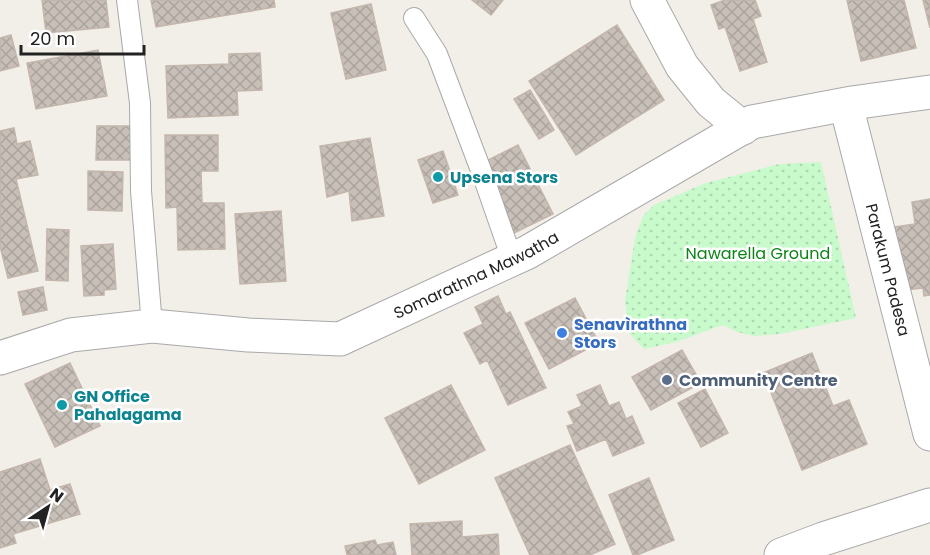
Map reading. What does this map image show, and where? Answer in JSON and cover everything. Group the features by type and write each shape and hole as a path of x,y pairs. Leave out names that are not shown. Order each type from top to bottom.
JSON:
{"street":[{"path":"646,0 682,66 711,102 743,128"},
{"name":"Somarathna Mawatha","path":"0,358 70,335 152,326 248,335 340,339 528,252 752,122 930,92"},
{"name":"Parakum Padesa","path":"846,105 930,434"},
{"path":"781,555 823,539 930,505"}],"lane":[{"path":"127,0 140,103 141,191 152,326"},
{"path":"414,18 437,54 512,259"}],"green space":[{"name":"Nawarella Ground","path":"821,162 856,318 780,334 754,336 737,332 723,325 676,342 644,349 629,333 625,301 635,238 643,216 654,205 706,183 779,164"}],"building":[{"path":"42,0 106,0 109,27 46,33"},
{"path":"151,0 274,0 275,7 156,27"},
{"path":"472,0 503,0 491,15"},
{"path":"725,0 755,0 761,16 753,19 767,62 740,71 725,27 719,29 711,5"},
{"path":"847,0 904,0 916,48 861,61"},
{"path":"923,0 930,0 930,28"},
{"path":"371,4 386,70 346,79 331,13"},
{"path":"617,25 664,100 576,155 529,81"},
{"path":"11,35 19,66 0,71 0,38"},
{"path":"98,50 107,96 36,109 27,63"},
{"path":"260,53 262,90 237,91 238,115 168,118 166,66 229,64 229,54"},
{"path":"530,90 554,130 539,139 514,99"},
{"path":"97,126 131,126 131,160 96,160"},
{"path":"14,128 17,144 30,141 38,175 16,179 38,271 8,278 0,246 0,131"},
{"path":"165,135 218,135 218,171 201,171 202,203 224,203 225,249 178,250 177,207 166,208"},
{"path":"370,138 384,216 352,221 349,191 327,197 320,146"},
{"path":"518,145 553,214 514,233 480,164"},
{"name":"Upsena Stors","path":"443,151 458,195 433,203 418,160"},
{"path":"88,171 123,172 122,211 88,210"},
{"path":"930,199 930,295 924,296 923,288 905,290 895,227 915,224 912,202"},
{"path":"281,211 286,281 240,284 235,214"},
{"path":"47,229 69,230 68,281 46,280"},
{"path":"113,244 116,289 104,290 104,295 84,296 81,246"},
{"path":"43,287 47,310 23,315 18,292"},
{"path":"498,296 506,314 510,312 546,388 508,405 487,360 480,364 464,333 483,324 475,307"},
{"name":"Senavìrathna Stors","path":"575,298 599,343 549,369 525,323"},
{"name":"Community Centre","path":"682,350 701,383 651,410 632,377"},
{"path":"812,353 833,406 849,400 867,444 802,470 763,373"},
{"name":"GN Office Pahalagama","path":"70,363 100,426 55,447 25,384"},
{"path":"451,385 485,450 419,484 385,418"},
{"path":"600,385 609,406 619,402 626,419 632,416 644,443 613,456 606,439 577,451 567,426 574,424 568,412 582,406 577,395"},
{"path":"705,389 728,433 701,447 678,403"},
{"path":"570,445 615,544 590,555 530,555 495,478"},
{"path":"40,459 50,490 70,484 80,514 13,534 16,543 0,548 0,472"},
{"path":"649,478 674,540 633,555 609,495"},
{"path":"462,521 462,537 498,534 499,555 412,555 410,524"},
{"path":"375,540 377,545 393,542 396,555 347,555 345,546"}],"place":[{"name":"Upsena Stors","path":"438,177"},
{"name":"Senavìrathna Stors","path":"562,333"},
{"name":"Community Centre","path":"667,380"},
{"name":"GN Office Pahalagama","path":"62,405"}]}
